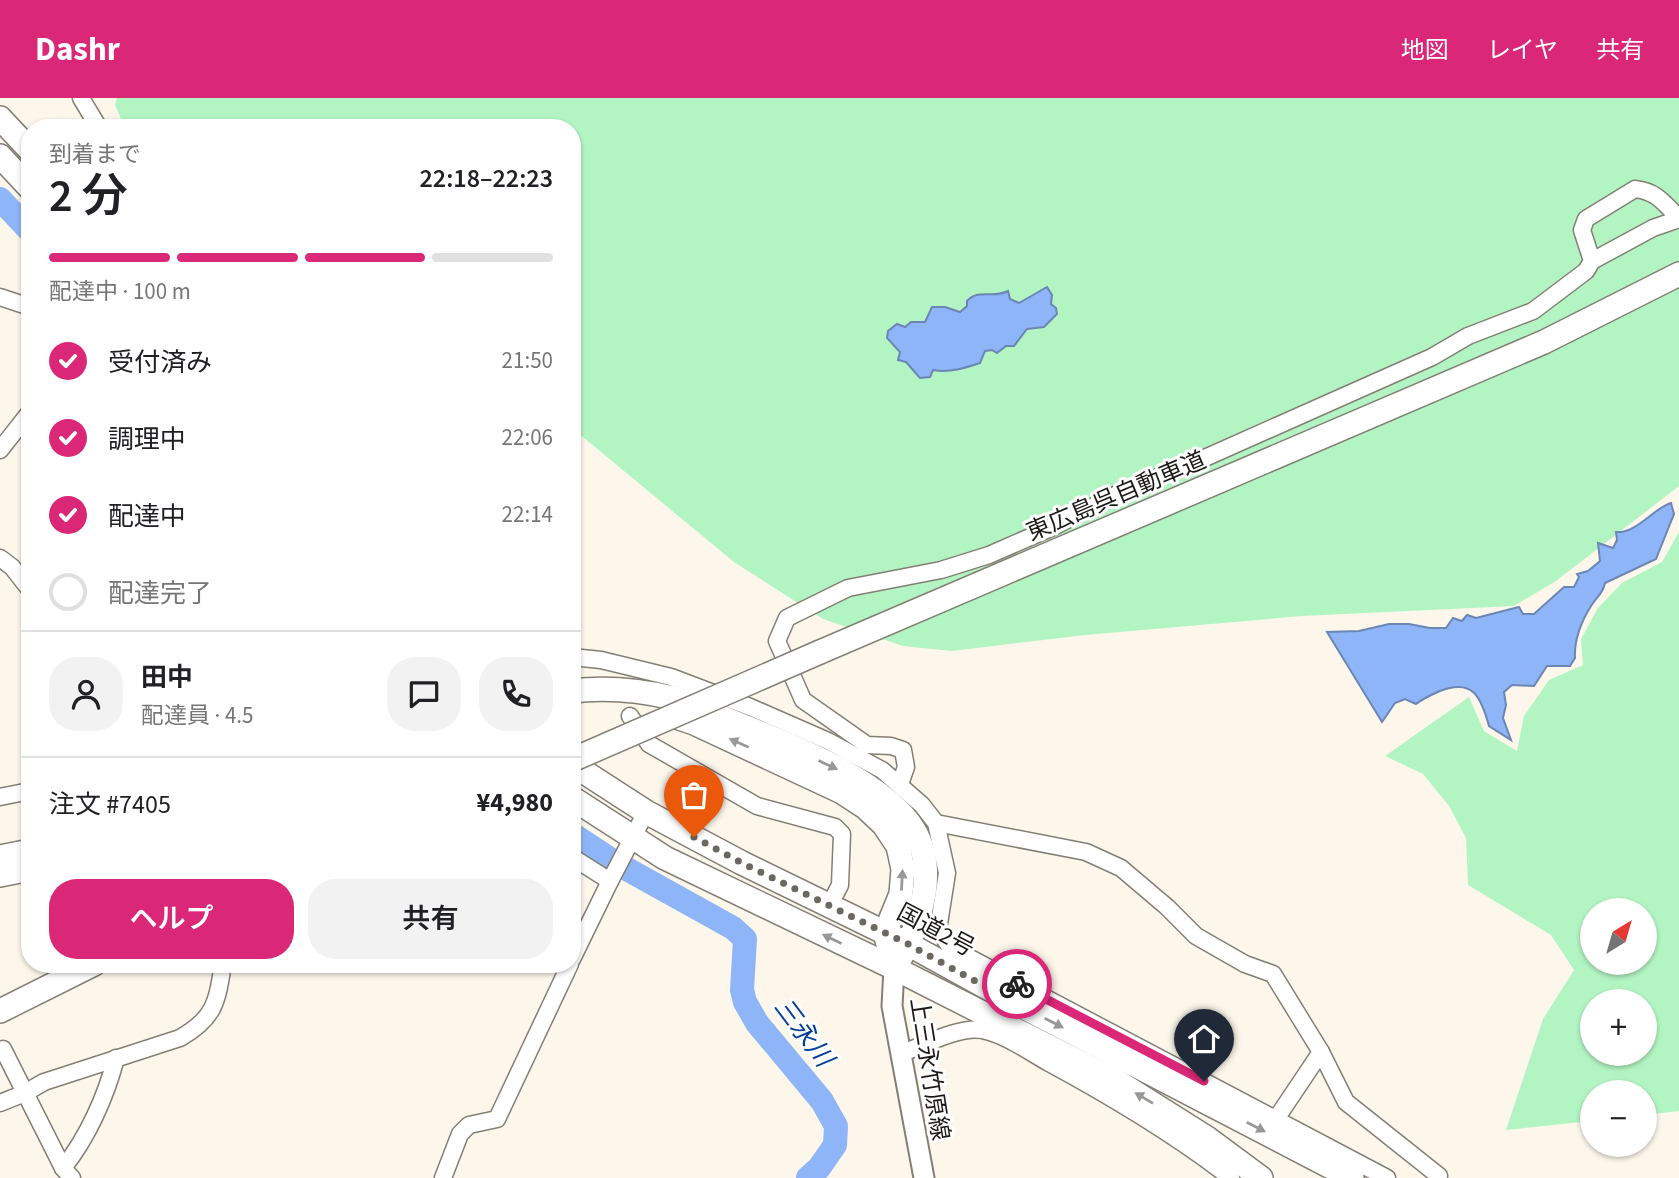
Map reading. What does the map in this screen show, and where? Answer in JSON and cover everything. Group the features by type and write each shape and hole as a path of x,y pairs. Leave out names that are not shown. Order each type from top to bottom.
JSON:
{"highway":[{"path":"0,118 21,140"},
{"path":"0,156 21,178"},
{"name":"東広島呉自動車道","path":"581,758 820,652 1544,342 1679,274"},
{"path":"581,690 599,688 639,691 677,699 766,735 852,776 900,810 915,832 923,853 925,895 908,944 894,968"},
{"path":"581,703 634,705 694,723 813,777 865,807 884,825 898,846 903,869 901,894 885,933 894,968"},
{"name":"国道2号","path":"581,768 646,811 742,863 908,944 1008,989 1352,1178"},
{"path":"581,804 665,858 894,968 1115,1080 1207,1138 1261,1178"},
{"path":"0,856 21,852"},
{"path":"0,875 21,872"},
{"path":"0,1000 64,973"},
{"path":"0,1011 76,973"}],"main road":[{"name":"上三永竹原線","path":"894,968 891,1006 924,1178"}],"street":[{"path":"81,98 94,119"},
{"path":"900,784 906,767 903,750 891,746 867,745 803,701 776,641 787,618 848,588 942,570 989,555 1053,527 1121,492 1198,461 1432,357 1468,336 1533,311 1586,271 1591,261 1676,216 1660,198 1649,191 1635,188 1586,219 1582,230 1591,261"},
{"path":"0,297 21,304"},
{"path":"0,450 21,423"},
{"path":"0,558 21,578"},
{"path":"581,658 610,662 671,677 828,741 882,770 922,805 936,823 947,873 938,930 951,948 1008,989 1276,1119 1387,1178"},
{"path":"610,662 616,681"},
{"path":"631,716 649,744 757,806 835,827 842,834 840,885 830,906"},
{"path":"0,797 21,793"},
{"path":"581,941 646,811"},
{"path":"936,823 1086,852 1121,868 1196,936 1245,964 1273,974 1321,1052 1346,1102 1439,1176 1438,1178"},
{"path":"581,863 610,881"},
{"path":"0,1103 44,1082 180,1038 199,1028 213,1009 222,973"},
{"path":"443,1178 460,1134 469,1125 497,1119 566,973"},
{"path":"900,1054 965,1030 982,1030 1005,1038 1106,1094 1231,1178"},
{"path":"3,1049 68,1173"},
{"path":"1276,1119 1321,1052"},
{"path":"68,1173 73,1155 109,1084 116,1058"}],"green space":[{"path":"117,98 1679,98 1679,486 1556,581 1514,606 1302,616 1085,635 952,651 903,646 823,619 734,562 581,435 581,119 121,119 115,105"},
{"path":"1679,532 1679,1111 1657,1114 1657,1080 1580,1080 1580,1122 1506,1130 1543,1019 1574,970 1551,935 1468,885 1466,838 1449,806 1423,774 1385,756 1469,697 1484,731 1517,751 1524,716 1549,680 1583,665 1581,639 1598,608 1622,583 1662,562"}],"water":[{"path":"1047,287 1052,295 1051,304 1056,308 1057,314 1044,327 1027,329 1014,346 1006,346 997,353 992,350 985,351 980,363 974,365 951,370 933,370 930,377 920,378 906,362 898,360 900,352 887,338 888,331 897,324 905,327 911,322 925,322 932,307 945,307 960,312 967,306 967,301 976,295 1008,291 1010,299 1019,303"},
{"path":"1671,503 1674,514 1656,559 1605,583 1581,624 1575,658 1570,666 1547,666 1534,686 1512,685 1504,692 1506,705 1503,718 1511,740 1489,726 1479,699 1468,689 1460,687 1440,691 1416,704 1405,699 1395,703 1382,722 1327,632 1359,631 1389,624 1446,628 1453,618 1462,621 1467,615 1476,618 1519,607 1523,614 1534,614 1564,587 1574,587 1579,577 1577,574 1588,571 1600,561 1598,543 1613,548 1617,540 1616,532 1631,529"}],"waterway":[{"name":"三永川","path":"0,199 21,221"},
{"name":"三永川","path":"581,840 616,863 733,928 745,939 742,990 745,1002 757,1023 822,1101 836,1126 835,1145 819,1168 808,1178"}],"way so far":[{"path":"694,837 908,944 1004,997 1011,981 1017,984"}],"route":[{"path":"1017,984 1204,1081"}]}
